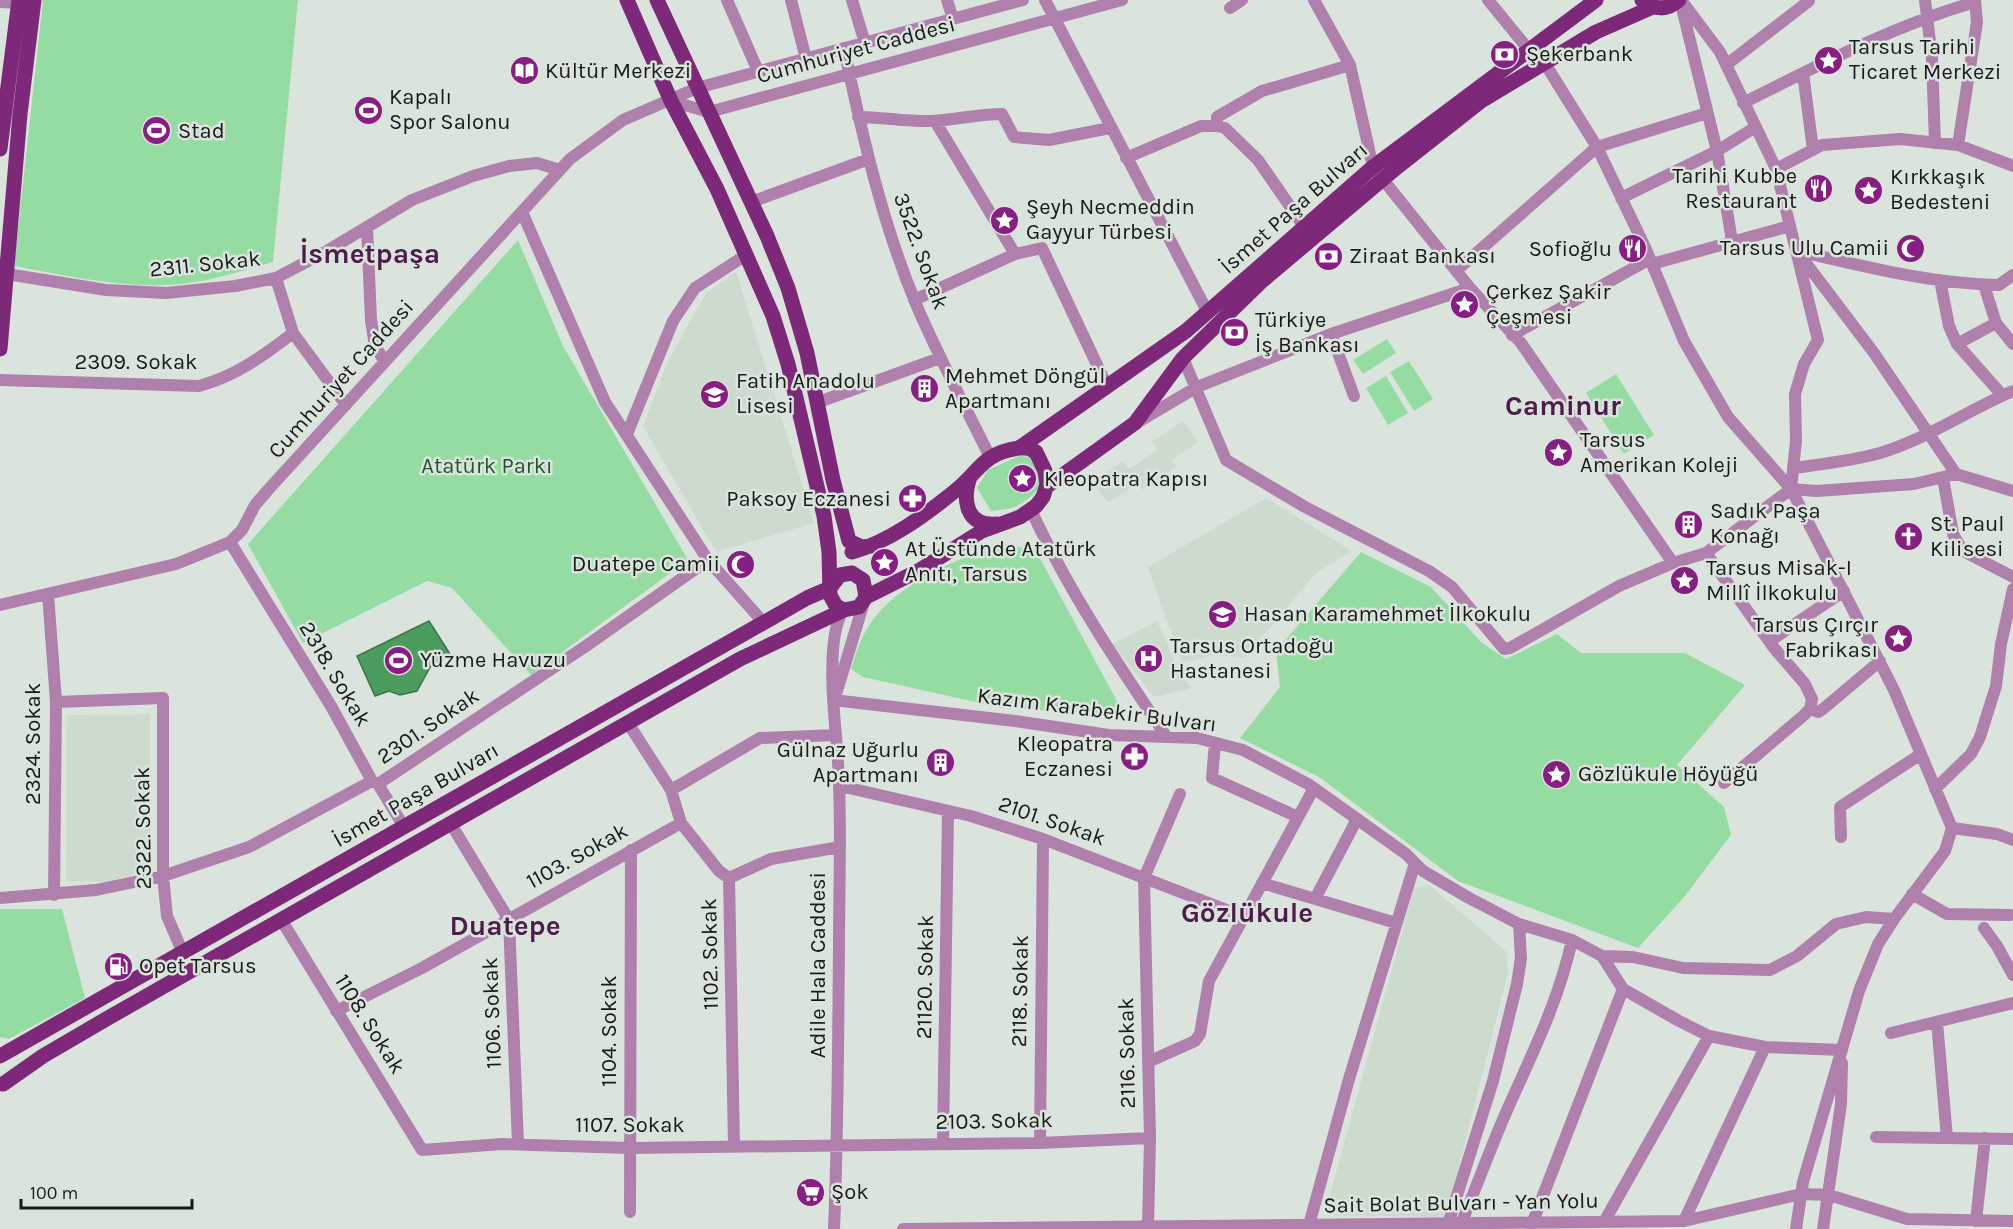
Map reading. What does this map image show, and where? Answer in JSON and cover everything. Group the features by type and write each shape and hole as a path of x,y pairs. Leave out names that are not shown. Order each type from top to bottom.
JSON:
{"main road":[{"path":"627,0 671,101 717,189 773,316 788,364 824,516 832,601 844,610"},
{"path":"657,0 788,288 807,353 816,403 850,547 858,576 866,585 866,597"},
{"name":"İsmet Paşa Bulvarı","path":"850,547 875,546 956,490 970,477 975,468 990,457 1019,447 1208,313 1305,228 1378,173 1527,50 1596,0"},
{"path":"1046,487 1135,423 1183,358 1378,173 1481,101 1596,32 1647,4 1666,8 1680,0"},
{"path":"0,142 24,1"},
{"path":"0,349 20,114 24,1"},
{"path":"1019,447 1036,452 1045,471 1046,487 1043,498 1031,510"},
{"path":"970,477 964,493 971,512 984,523 1002,524"},
{"name":"İsmet Paşa Bulvarı","path":"2,1087 43,1056 740,659 844,610 859,607 866,597 918,571 982,531 1031,510"},
{"path":"830,588 840,575 858,576"},
{"name":"İsmet Paşa Bulvarı","path":"0,1056 764,623 830,588"},
{"path":"0,1066 3,1072 2,1087"}],"street":[{"path":"727,0 758,71"},
{"path":"791,0 806,58"},
{"path":"852,0 865,43"},
{"path":"947,0 953,19"},
{"name":"Cumhuriyet Caddesi","path":"0,605 176,564 230,542 242,530 261,498 570,159 623,120 697,88 1023,0"},
{"path":"1045,0 1208,313"},
{"name":"Cumhuriyet Caddesi","path":"709,112 1122,0"},
{"path":"1230,8 1242,0"},
{"path":"1314,0 1350,65 1378,173 1470,288 1521,342 1673,563"},
{"path":"1488,0 1527,50"},
{"path":"1680,0 1720,52 1754,128 1776,170 1818,340 1804,364 1795,394 1796,441 1791,489"},
{"path":"1680,0 1717,151 1732,241"},
{"path":"1925,0 1929,16 1935,143"},
{"path":"0,2 24,1"},
{"path":"1726,65 1809,1"},
{"path":"1743,103 1874,38 1975,1 1977,22 1958,145"},
{"name":"3522. Sokak","path":"844,48 858,117 889,230 940,358 990,457"},
{"path":"1544,62 1597,147 1651,262 1684,341 1728,417 1791,489 1880,661 1952,828 1945,851 1878,944 1859,991 1801,1194 1796,1229"},
{"path":"1217,126 1217,117 1262,91 1350,65"},
{"path":"1803,73 1813,150"},
{"path":"671,101 709,112"},
{"path":"1456,271 1597,147 1707,113"},
{"path":"858,117 935,121 980,114 1002,114 1014,137 1049,140 1110,128"},
{"path":"935,121 1015,254"},
{"path":"1126,158 1201,126 1226,128 1258,160 1305,228"},
{"path":"1621,198 1717,151 1754,128"},
{"path":"1776,170 1822,145 1900,139 1958,145 2013,166"},
{"path":"750,202 869,159"},
{"name":"2311. Sokak","path":"7,274 105,290 166,293 235,286 276,278 412,200 473,176 509,166 537,163 560,170"},
{"path":"522,212 605,402 708,560 764,623"},
{"path":"1512,335 1651,262 1790,226"},
{"path":"367,227 370,320 375,346 385,362"},
{"path":"915,300 1015,254 1042,248 1107,386"},
{"path":"1797,251 1877,270 1984,285 1999,285 2013,275"},
{"path":"1797,251 1874,353 1956,474"},
{"path":"627,434 674,321 695,288 746,255"},
{"path":"276,278 293,333 346,405"},
{"path":"1794,468 1880,453 1929,434 2008,393 1957,344 1949,326 1940,280"},
{"path":"1984,285 1995,323 2013,344"},
{"path":"1135,423 1197,387 1331,334 1470,288"},
{"path":"1957,344 1995,323"},
{"name":"2309. Sokak","path":"0,380 199,386 225,379 256,361 293,333"},
{"path":"1331,334 1354,396"},
{"path":"816,403 940,358"},
{"path":"1183,358 1226,460 1305,507 1430,571 1452,587 1504,649 1510,648 1619,586 1673,563 1706,553 1791,489 1817,491 1914,484 1956,474 2013,491"},
{"path":"1943,478 1953,534 1963,551 2013,577"},
{"path":"1031,510 1053,557 1079,603 1166,736"},
{"name":"2318. Sokak","path":"230,542 404,827"},
{"path":"1706,553 1770,641 1805,684 1812,699 1810,709 1724,783"},
{"name":"2301. Sokak","path":"0,898 96,890 164,876 249,847 375,782 586,646 708,560"},
{"path":"1935,789 1971,754 1980,737 1996,686 2001,644 2013,589"},
{"path":"1770,641 1844,591"},
{"name":"2324. Sokak","path":"48,594 56,702 54,895"},
{"name":"Adile Hala Caddesi","path":"833,700 841,683 857,617 866,597"},
{"name":"Adile Hala Caddesi","path":"834,1229 838,1144 840,786 833,700 834,631 837,619 844,610"},
{"path":"1810,709 1818,712 1823,709 1880,661"},
{"name":"2322. Sokak","path":"56,702 163,698 164,876 167,916 183,953"},
{"name":"Kazım Karabekir Bulvarı","path":"833,700 1015,721 1109,735 1197,738 1243,750 1314,788 1415,863 1423,872 1519,924 1572,940 1602,956 1623,989 1709,1036 1765,1047 1842,1050"},
{"name":"1102. Sokak","path":"628,723 671,790 681,823 719,870 729,878 734,1145"},
{"path":"671,790 760,738 836,735"},
{"path":"1215,743 1212,778 1298,817"},
{"path":"1841,837 1840,807 1921,754"},
{"name":"2101. Sokak","path":"840,786 948,811 1043,839 1245,917"},
{"path":"1148,1062 1195,1041 1200,1034 1209,981 1314,788"},
{"path":"1144,878 1180,794"},
{"name":"21120. Sokak","path":"943,1143 948,811"},
{"path":"1315,899 1357,819"},
{"name":"1103. Sokak","path":"336,1011 423,968 681,823"},
{"name":"1106. Sokak","path":"451,824 509,920 518,1144"},
{"path":"1952,828 1988,833 2013,840"},
{"name":"2118. Sokak","path":"1040,1143 1043,839"},
{"path":"729,878 771,859 840,847"},
{"name":"1104. Sokak","path":"630,850 630,1212"},
{"path":"1309,1225 1349,1079 1415,863"},
{"name":"2116. Sokak","path":"1144,878 1150,1138 1148,1226"},
{"path":"1262,883 1396,923"},
{"path":"1912,894 1947,914 2010,915"},
{"path":"1602,956 1633,957 1683,968 1770,970 1797,956 1836,924 1866,917 1894,919"},
{"name":"1108. Sokak","path":"282,921 422,1150"},
{"path":"1448,1224 1492,1081 1517,984 1521,958 1519,924"},
{"path":"1984,928 2013,975"},
{"path":"1461,1224 1507,1110 1548,1022 1564,979 1572,940"},
{"path":"1532,1224 1623,989"},
{"path":"1892,1033 2013,1003"},
{"path":"1937,1022 1947,1138"},
{"path":"1604,1222 1709,1036"},
{"path":"1684,1221 1765,1047"},
{"path":"1823,1229 1841,1104 1842,1050"},
{"path":"1876,1137 2013,1139"},
{"name":"2103. Sokak","path":"838,1144 1040,1143 1150,1138"},
{"path":"1976,1221 1985,1138"},
{"name":"1107. Sokak","path":"422,1150 518,1144 630,1148 838,1144"},
{"name":"Sait Bolat Bulvarı - Yan Yolu","path":"903,1229 1684,1221 1801,1194 1829,1195 1907,1219 2013,1221"}],"shaded area":[{"name":"Fatih Anadolu Lisesi","path":"736,271 814,523 716,552 643,426 667,363 705,295"},
{"path":"1183,421 1198,442 1172,460 1176,467 1143,490 1138,483 1108,503 1093,482 1123,461 1129,469 1157,450 1152,442"},
{"name":"Hasan Karamehmet İlkokulu","path":"1266,498 1352,551 1316,573 1244,658 1214,655 1182,663 1148,567"},
{"name":"Yüzme Havuzu","path":"429,621 450,654 432,664 417,691 400,695 389,691 375,696 357,656"},
{"name":"Tarsus Ortadoğu Hastanesi","path":"1157,621 1181,675 1192,688 1154,697 1112,644"},
{"path":"150,714 150,870 106,882 66,881 67,715"},
{"path":"1429,885 1507,952 1508,972 1450,1202 1442,1217 1336,1216 1327,1206 1414,888"}],"green space":[{"name":"Stad","path":"43,0 298,0 273,262 206,280 165,285 108,282 14,266"},
{"name":"Atatürk Parkı","path":"518,240 563,346 688,560 531,675 452,588 427,581 303,643 248,544"},
{"path":"1387,339 1396,353 1363,374 1353,360"},
{"path":"1409,361 1433,399 1414,411 1390,372"},
{"path":"1616,374 1654,435 1624,454 1586,393"},
{"path":"1386,376 1408,413 1388,425 1366,388"},
{"path":"1019,456 1030,457 1043,482 1032,496 1021,504 1008,509 991,511 977,488 988,470"},
{"path":"1001,543 1036,551 1125,716 998,707 863,677 851,669 864,634 889,602 924,577"},
{"path":"1361,552 1431,587 1482,643 1506,659 1557,634 1581,653 1685,653 1745,685 1677,765 1724,807 1731,835 1685,896 1638,948 1458,881 1319,777 1240,738 1280,687 1276,651"},
{"path":"0,909 62,909 85,998 9,1039 0,1037"}],"place":[{"name":"Şekerbank","path":"1505,54"},
{"name":"Tarsus Tarihi Ticaret Merkezi","path":"1828,60"},
{"name":"Kültür Merkezi","path":"524,71"},
{"name":"Kapalı Spor Salonu","path":"368,110"},
{"name":"Stad","path":"157,131"},
{"name":"Tarihi Kubbe Restaurant","path":"1818,189"},
{"name":"Kırkkaşık Bedesteni","path":"1869,190"},
{"name":"Şeyh Necmeddin Gayyur Türbesi","path":"1005,220"},
{"name":"Tarsus Ulu Camii","path":"1910,248"},
{"name":"Sofioğlu","path":"1633,249"},
{"name":"Ziraat Bankası","path":"1328,256"},
{"name":"Çerkez Şakir Çeşmesi","path":"1465,305"},
{"name":"Türkiye İş Bankası","path":"1234,333"},
{"name":"Mehmet Döngül Apartmanı","path":"924,389"},
{"name":"Fatih Anadolu Lisesi","path":"715,394"},
{"name":"Tarsus Amerikan Koleji","path":"1559,453"},
{"name":"Kleopatra Kapısı","path":"1023,479"},
{"name":"Paksoy Eczanesi","path":"912,499"},
{"name":"Sadık Paşa Konağı","path":"1689,524"},
{"name":"St. Paul Kilisesi","path":"1909,537"},
{"name":"At Üstünde Atatürk Anıtı, Tarsus","path":"884,562"},
{"name":"Duatepe Camii","path":"741,564"},
{"name":"Tarsus Misak-I Millî İlkokulu","path":"1685,581"},
{"name":"Hasan Karamehmet İlkokulu","path":"1223,614"},
{"name":"Tarsus Çırçır Fabrikası","path":"1899,638"},
{"name":"Tarsus Ortadoğu Hastanesi","path":"1149,659"},
{"name":"Yüzme Havuzu","path":"399,660"},
{"name":"Kleopatra Eczanesi","path":"1134,757"},
{"name":"Gülnaz Uğurlu Apartmanı","path":"940,763"},
{"name":"Gözlükule Höyüğü","path":"1557,774"},
{"name":"Opet Tarsus","path":"118,966"},
{"name":"Şok","path":"810,1192"}],"district":[{"name":"İsmetpaşa","path":"370,253"},
{"name":"Caminur","path":"1563,405"},
{"name":"Gözlükule","path":"1247,912"},
{"name":"Duatepe","path":"505,925"}]}
